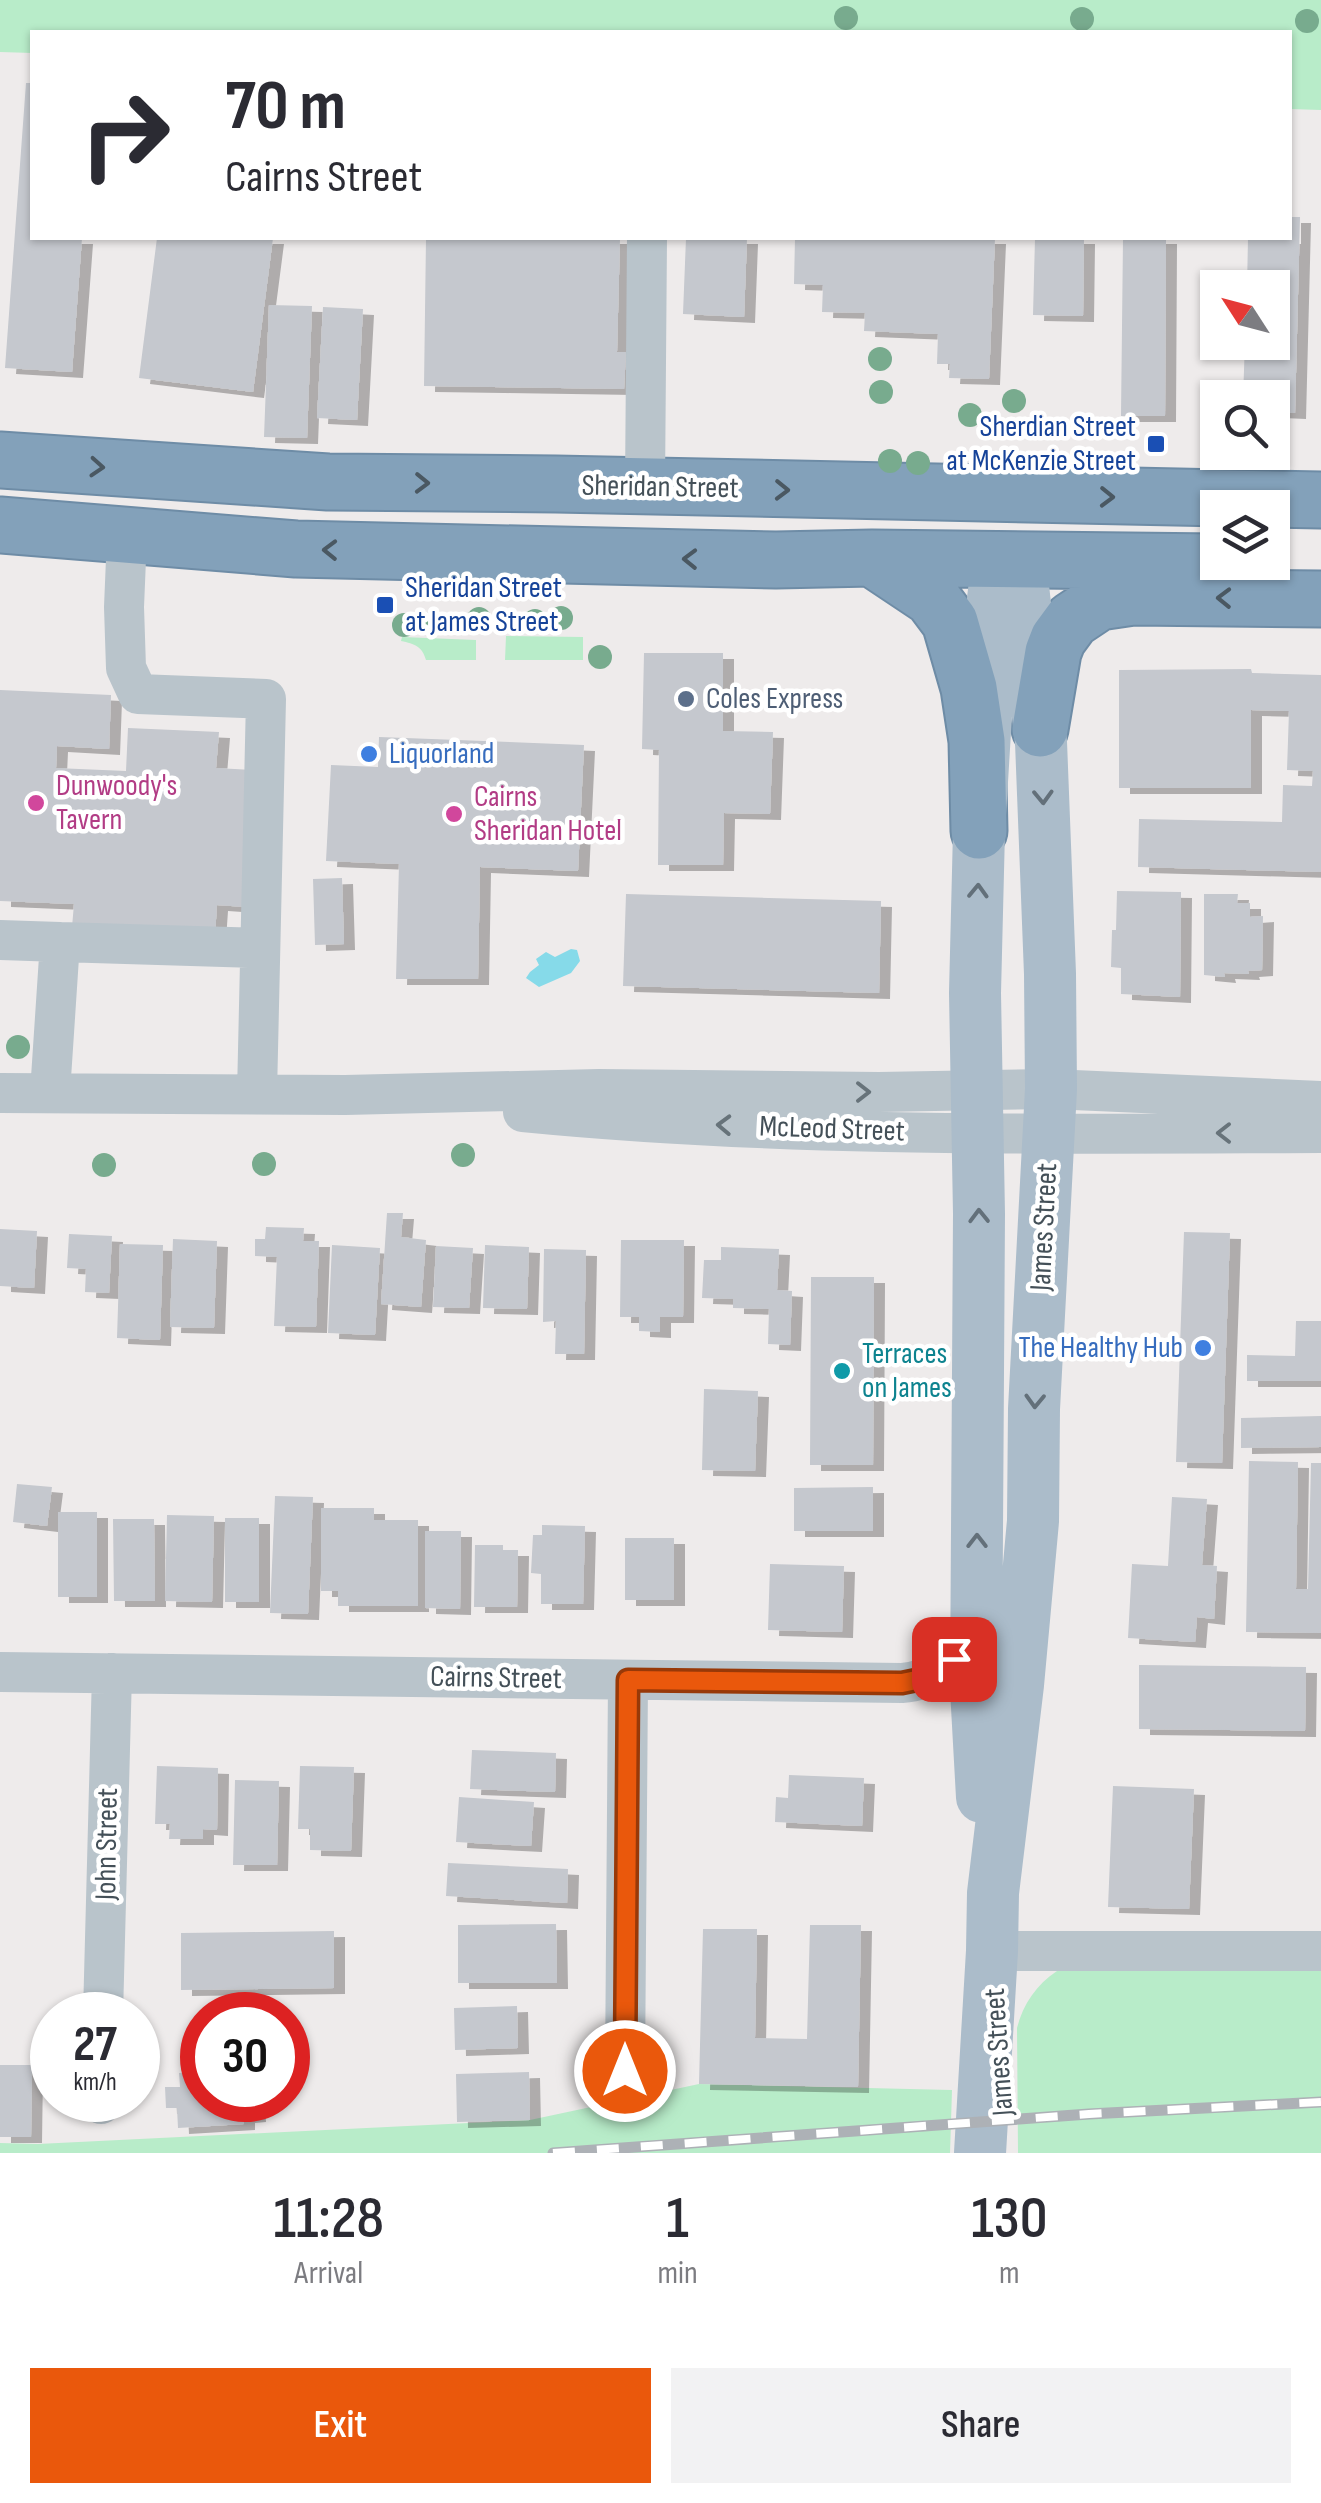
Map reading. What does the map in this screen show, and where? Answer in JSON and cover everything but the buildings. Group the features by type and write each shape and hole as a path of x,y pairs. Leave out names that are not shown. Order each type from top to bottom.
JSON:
{"highway":[{"name":"Sheridan Street","path":"0,460 328,482 1321,500"},
{"path":"1008,560 1010,495"},
{"path":"0,525 296,549 722,560 1200,562"},
{"path":"872,558 932,598 950,622 969,688 977,742 980,831"},
{"path":"1290,563 1321,564"},
{"path":"1040,729 1058,639 1072,620 1098,602 1132,596 1321,598"}],"main road":[{"name":"James Street","path":"980,2153 993,1893 1030,1565 1050,1111 1049,954 1040,729 1008,560"},
{"name":"James Street","path":"993,1893 976,1728 979,1234 975,993 993,600 1008,560"},
{"name":"James Street","path":"992,1951 1005,2153"}],"street":[{"path":"645,486 647,240"},
{"path":"128,535 126,668 138,694 266,699 257,1094"},
{"path":"0,940 260,948"},
{"path":"50,1093 60,942"},
{"name":"McLeod Street","path":"0,1093 345,1095 616,1121 1321,1101"},
{"name":"McLeod Street","path":"1050,1111 1321,1133"},
{"name":"Cairns Street","path":"0,1672 902,1683 932,1675 976,1638"},
{"name":"John Street","path":"104,1992 112,1673"},
{"path":"625,2071 628,1680"},
{"path":"992,1951 1321,1951"}],"green space":[{"path":"0,0 1321,0 1321,110 1292,109 1292,30 30,30 30,53 0,52"},
{"path":"506,636 583,637 583,660 505,660"},
{"path":"402,637 476,640 476,660 426,660 420,649 401,641"},
{"path":"1057,1971 1321,1971 1321,2153 1018,2153 1017,2028 1032,1995"},
{"path":"699,2084 952,2090 950,2153 0,2153 0,2143 530,2120"}],"water":[{"path":"577,950 580,961 571,973 539,987 526,978 539,965 536,959 546,952 555,957"}],"railway":[{"path":"553,2153 1089,2114 1321,2102"}],"place":[{"name":"Sherdian Street at McKenzie Street","path":"1156,444"},
{"name":"Sheridan Street at James Street","path":"385,605"},
{"name":"Coles Express","path":"686,699"},
{"name":"Liquorland","path":"369,754"},
{"name":"Dunwoody's Tavern","path":"36,803"},
{"name":"Cairns Sheridan Hotel","path":"454,814"},
{"name":"The Healthy Hub","path":"1203,1348"},
{"name":"Terraces on James","path":"842,1371"}],"route":[{"path":"625,2071 628,1680 902,1683 926,1678 954,1659"}]}
